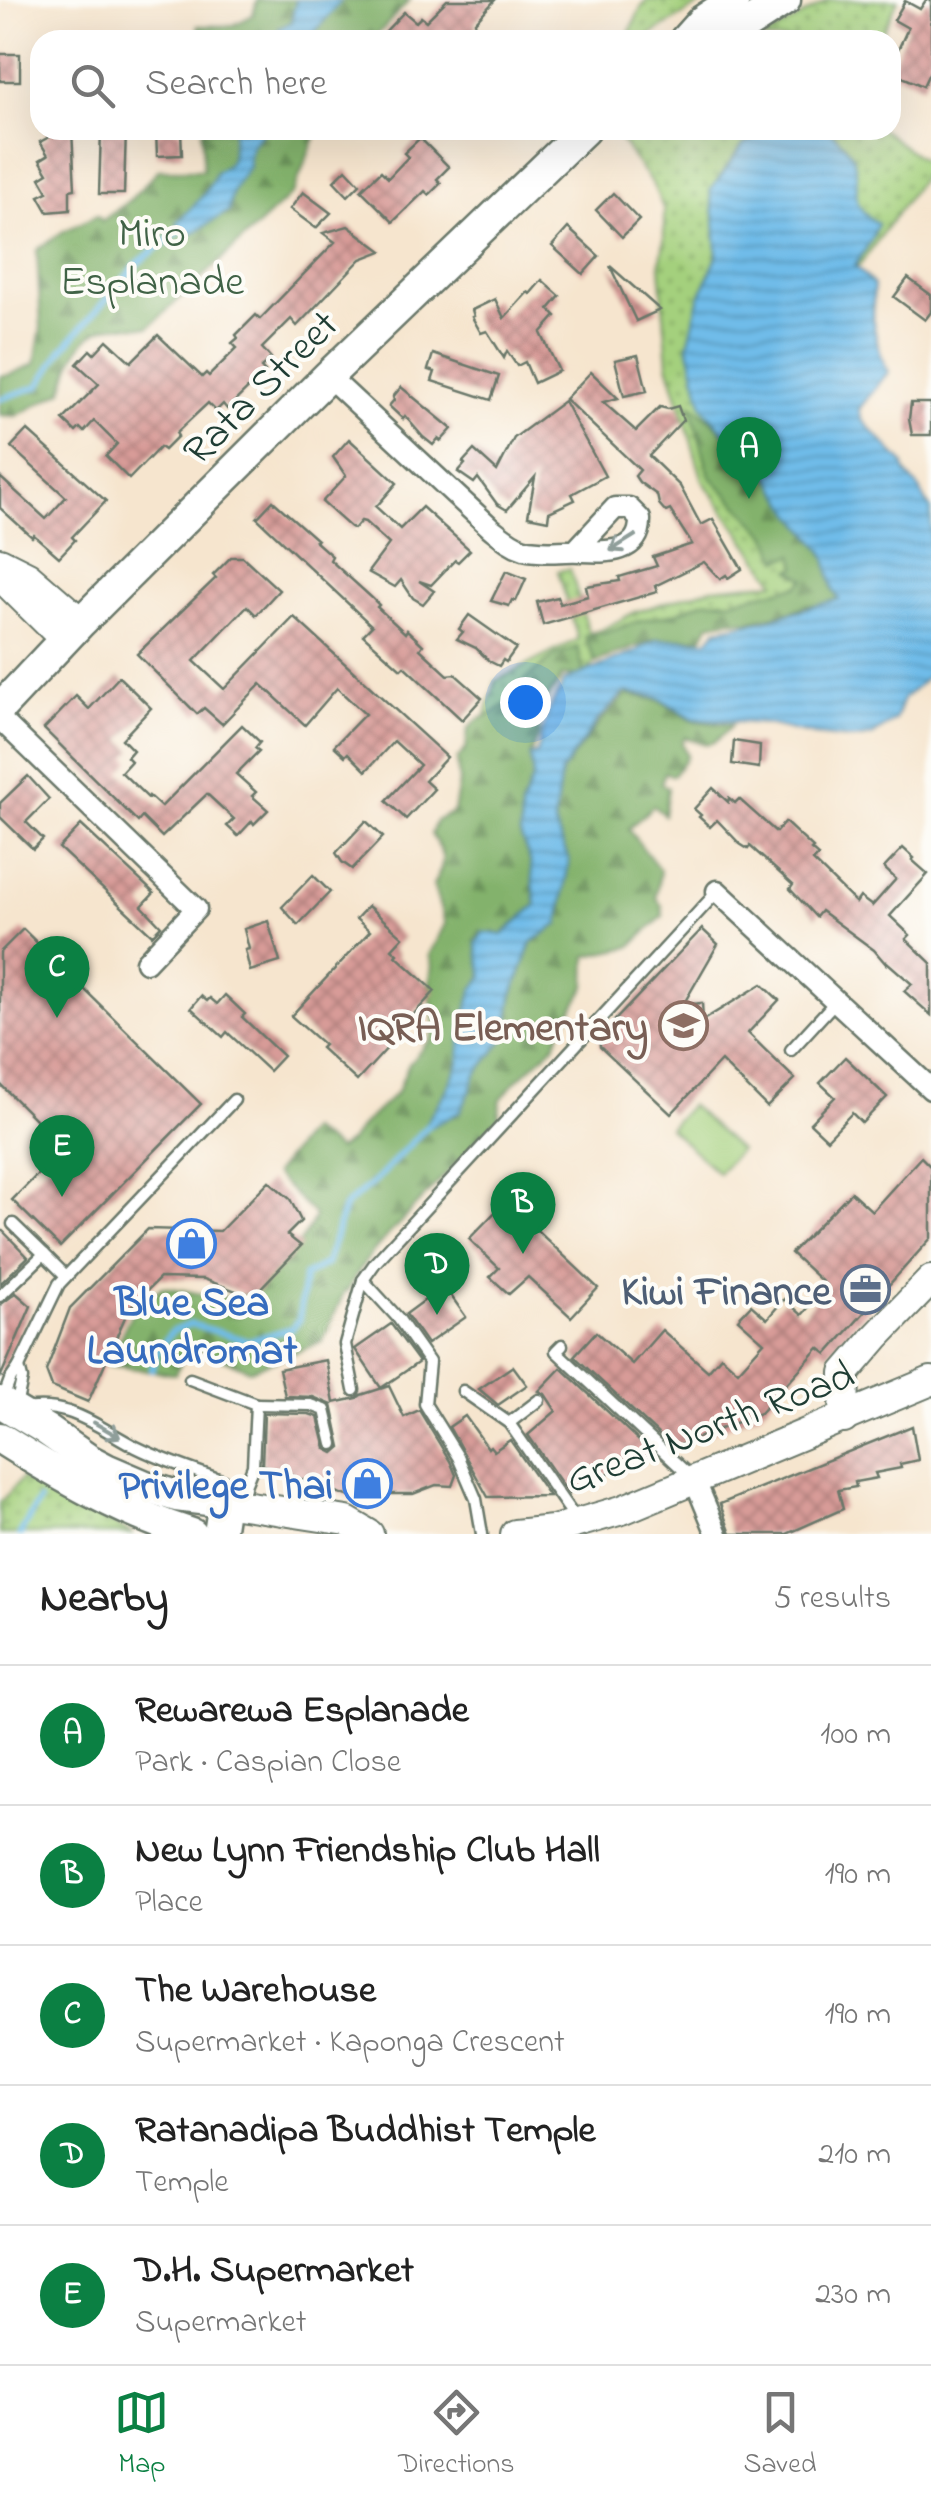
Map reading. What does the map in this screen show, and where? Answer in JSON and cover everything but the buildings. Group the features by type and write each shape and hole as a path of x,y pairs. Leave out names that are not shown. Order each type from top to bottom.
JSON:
{"main road":[{"path":"694,30 734,0"},
{"path":"738,30 785,0"},
{"name":"Rata Street","path":"0,708 72,630 328,376 574,140"},
{"path":"0,562 28,576 72,630"},
{"path":"0,576 72,630"},
{"path":"844,1419 845,1373 931,1280"},
{"name":"Great North Road","path":"515,1534 554,1530 622,1510 931,1381"},
{"path":"9,1410 52,1470 99,1496 192,1534 226,1498"},
{"path":"9,1410 89,1460 148,1487 347,1520 369,1534"},
{"path":"220,1534 226,1498"}],"street":[{"path":"328,376 506,540 549,553 576,550"},
{"path":"0,719 196,909 146,962"},
{"path":"717,891 931,1088"},
{"path":"695,1481 717,1534"}],"lane":[{"path":"354,1390 345,1344 363,1280 374,1263 717,891"},
{"path":"791,1050 836,1001"},
{"path":"9,1410 10,1380 60,1284 234,1100"},
{"path":"13,1224 66,1276"},
{"path":"0,1296 44,1254"},
{"path":"363,1280 398,1318 429,1362 425,1404 458,1457 476,1499 482,1534"},
{"path":"562,1345 556,1351 695,1481"},
{"path":"9,1410 22,1379 19,1367"},
{"path":"190,1378 256,1404 284,1403 325,1410 333,1444"},
{"path":"463,1392 508,1423 579,1524"},
{"path":"508,1423 539,1400"},
{"path":"9,1410 64,1409 94,1422 226,1498 253,1466 256,1404"}],"green space":[{"path":"257,0 410,0 382,30 198,30 198,26 232,26 253,15"},
{"path":"647,0 708,0 658,30 631,30"},
{"path":"829,0 898,0 884,30 778,30"},
{"name":"Miro Esplanade","path":"202,140 314,140 293,193 149,327 118,326 98,331 77,352 63,391 16,416 0,415 0,376 35,364 41,327 37,250 97,215 102,221 130,200 158,170 203,170"},
{"path":"620,140 752,140 743,145 710,191 717,256 699,299 822,606 806,605 748,621 709,624 702,638 656,639 595,662 584,675 563,676 541,708 538,737 475,751 496,681 578,639 558,571 570,569 589,633 635,612 712,588 775,582 703,481 668,364 660,266 664,210 653,185"},
{"path":"839,140 895,140 930,166 860,265 854,266 878,224 861,212 855,199 857,185"},
{"path":"690,404 766,472 826,557 833,590 839,599 748,621 709,624 702,638 656,639 595,662 585,636 676,613 704,601 733,600 798,586 805,579 791,570 797,567 794,555 779,560 768,536 710,476"},
{"path":"578,647 584,675 562,676 541,708 538,737 530,756 533,777 521,807 520,835 530,860 536,905 502,935 492,932 479,952 483,977 461,1036 459,1063 426,1123 471,1090 475,1076 506,1037 512,997 532,942 559,924 569,860 554,823 561,772 627,694 661,701 693,721 732,725 712,743 685,737 682,742 687,756 673,776 665,772 661,783 668,788 664,815 653,806 628,829 660,870 656,898 663,916 630,947 587,956 586,987 555,1045 501,1099 498,1119 376,1248 345,1290 322,1342 250,1370 194,1347 186,1350 176,1374 107,1365 133,1310 162,1287 212,1296 241,1296 273,1274 304,1236 314,1215 274,1174 309,1130 338,1150 351,1140 397,1092 409,1064 435,1029 429,955 445,924 433,885 443,859 431,834 436,821 454,811 459,783 457,760 466,749 468,729 506,704 520,684 557,654"},
{"path":"690,1105 739,1150 718,1173 669,1128"},
{"path":"22,1478 133,1534 0,1534 0,1503"}],"water":[{"path":"296,0 342,0 316,30 279,30 291,22"},
{"path":"232,140 256,140 249,167 235,187 229,211 190,235 176,223 194,206 232,154"},
{"path":"752,140 840,140 852,157 861,209 878,224 855,266 874,285 875,330 888,372 859,409 862,420 903,463 931,510 931,590 926,598 931,601 931,674 903,699 895,720 872,736 853,739 767,724 694,719 659,698 625,692 598,720 561,772 554,823 569,860 559,924 532,942 512,997 506,1037 475,1076 460,1112 430,1127 426,1123 459,1063 472,990 483,977 476,943 483,932 503,935 536,905 530,860 520,835 521,807 533,777 530,756 537,753 548,713 564,681 658,639 708,640 717,629 839,599 820,547 766,472 703,407 688,345 699,299 717,256 710,191 743,145"}],"waterway":[{"path":"0,399 39,386 62,350 139,262 189,224"},
{"path":"152,1369 157,1352 172,1331 191,1324 248,1341 292,1328 299,1320 304,1276 326,1264 344,1207 376,1180 433,1120"},
{"path":"20,1534 39,1500"}],"place":[{"name":"Rewarewa Esplanade","path":"749,499"},
{"name":"The Warehouse","path":"57,1018"},
{"name":"IQRA Elementary","path":"683,1025"},
{"name":"D.H. Supermarket","path":"62,1197"},
{"name":"Blue Sea Laundromat","path":"192,1244"},
{"name":"New Lynn Friendship Club Hall","path":"523,1254"},
{"name":"Kiwi Finance","path":"866,1289"},
{"name":"Ratanadipa Buddhist Temple","path":"437,1315"},
{"name":"Privilege Thai","path":"368,1483"}]}
